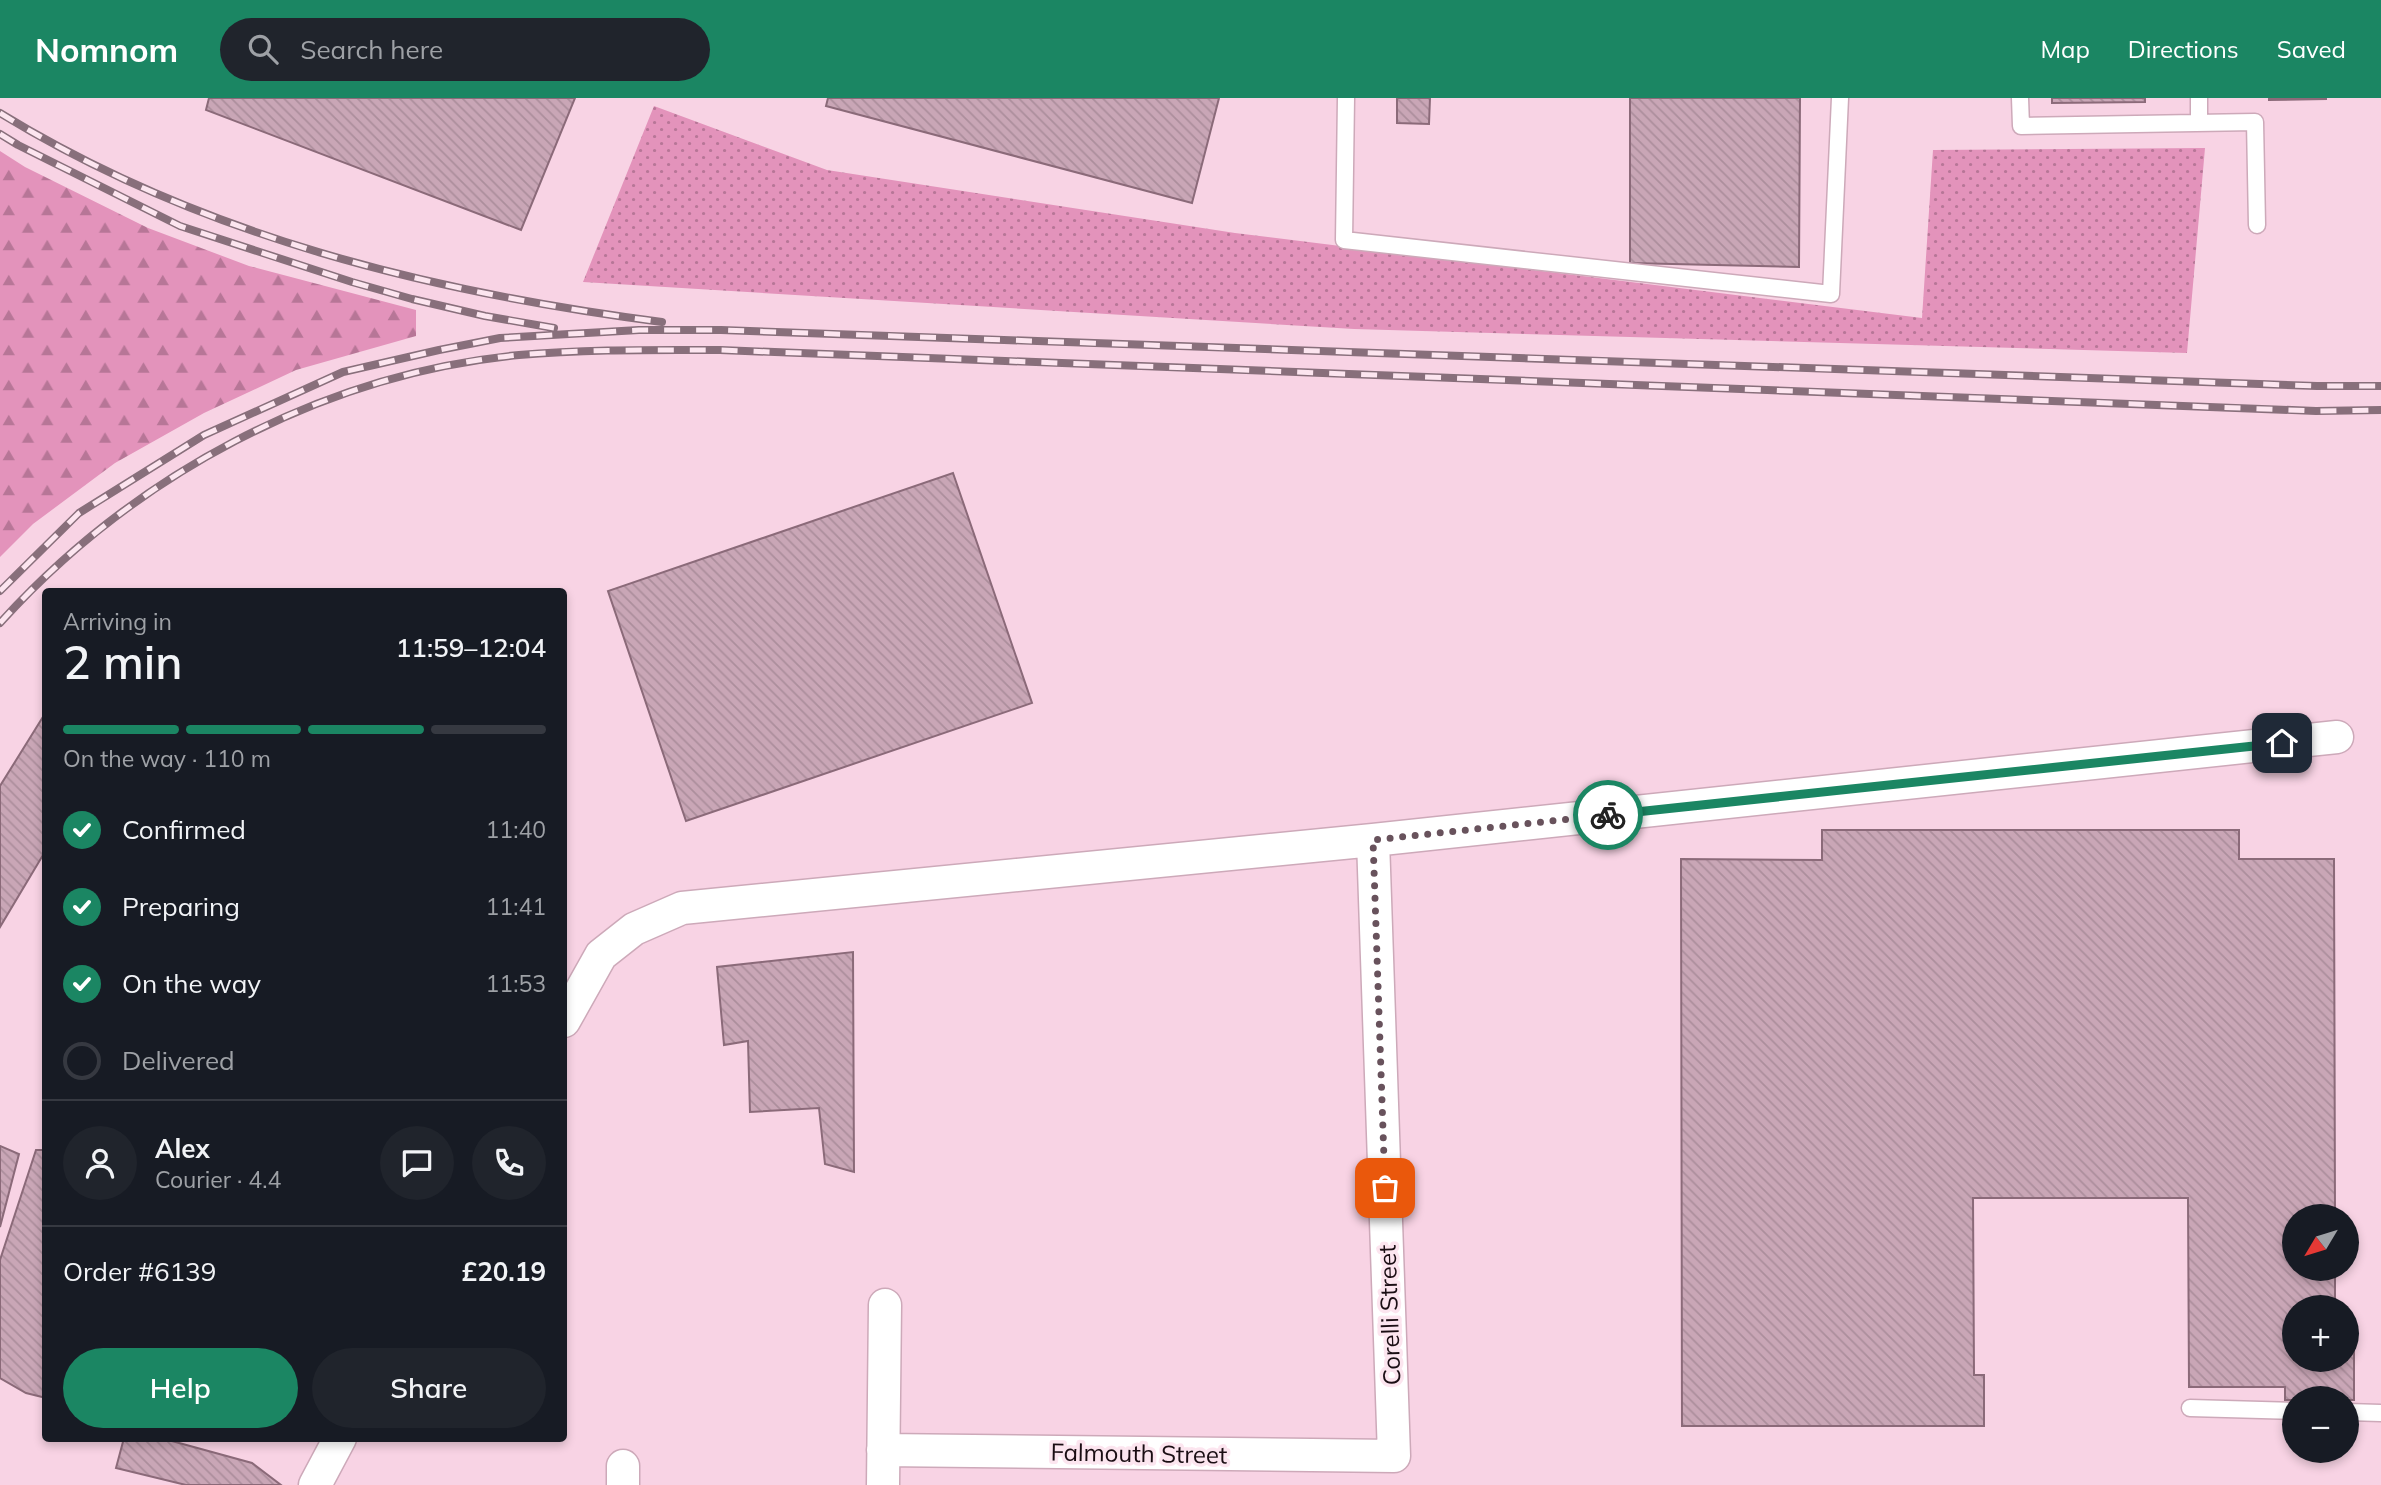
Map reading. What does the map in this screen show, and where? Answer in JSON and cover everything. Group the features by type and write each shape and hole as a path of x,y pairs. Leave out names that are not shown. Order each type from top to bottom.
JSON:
{"street":[{"path":"567,1016 601,955 634,929 682,908 1373,840 2337,737"},
{"name":"Corelli Street","path":"1373,840 1394,1455"},
{"path":"883,1485 885,1305"},
{"path":"315,1485 338,1442"},
{"name":"Falmouth Street","path":"883,1450 1394,1455"}],"lane":[{"path":"1346,98 1344,240 1831,294 1840,98"},
{"path":"2020,98 2021,125 2255,122 2256,226"},
{"path":"2199,98 2199,124"},
{"path":"2190,1408 2282,1411"},
{"path":"2359,1412 2381,1413"}],"green space":[{"path":"654,106 827,170 1235,233 1922,318 1933,150 2205,148 2187,353 1354,329 583,282"},
{"path":"0,151 25,167 148,228 249,266 416,310 416,336 296,370 204,413 115,463 33,524 0,557"}],"building":[{"path":"209,98 575,98 521,230 206,110"},
{"path":"828,98 1219,98 1192,203 826,106"},
{"path":"1397,98 1430,98 1429,124 1397,123"},
{"path":"1630,98 1800,98 1799,267 1630,263"},
{"path":"2052,98 2145,98 2145,102 2052,103"},
{"path":"2326,98 2326,99 2269,100"},
{"path":"953,473 1032,703 686,821 608,591"},
{"path":"42,718 42,857 0,927 0,786"},
{"path":"1822,830 2239,830 2239,859 2334,859 2335,1204 2282,1204 2282,1281 2335,1281 2335,1295 2282,1295 2282,1372 2354,1372 2354,1386 2189,1387 2188,1198 1973,1198 1974,1375 1984,1375 1984,1426 1682,1426 1681,859 1822,860"},
{"path":"853,952 854,1172 825,1164 819,1108 750,1112 748,1041 724,1045 717,967"},
{"path":"0,1146 19,1154 0,1227"},
{"path":"36,1150 42,1150 42,1397 26,1393 0,1378 0,1260"},
{"path":"123,1442 176,1442 252,1463 281,1485 186,1485 116,1468"}],"railway":[{"path":"0,113 77,156 156,193 237,225 319,252 489,294 662,322"},
{"path":"0,134 180,226 412,299 554,328"},
{"path":"0,591 79,513 204,435 343,372 500,338 639,330 721,330 2317,386 2381,386"},
{"path":"0,623 52,570 109,522 170,479 235,441 303,409 373,384 445,366 519,355 595,351 720,350 2316,411 2381,410"}],"way so far":[{"path":"1385,1188 1373,840 1608,815"}],"route":[{"path":"1608,815 2282,743"}]}
